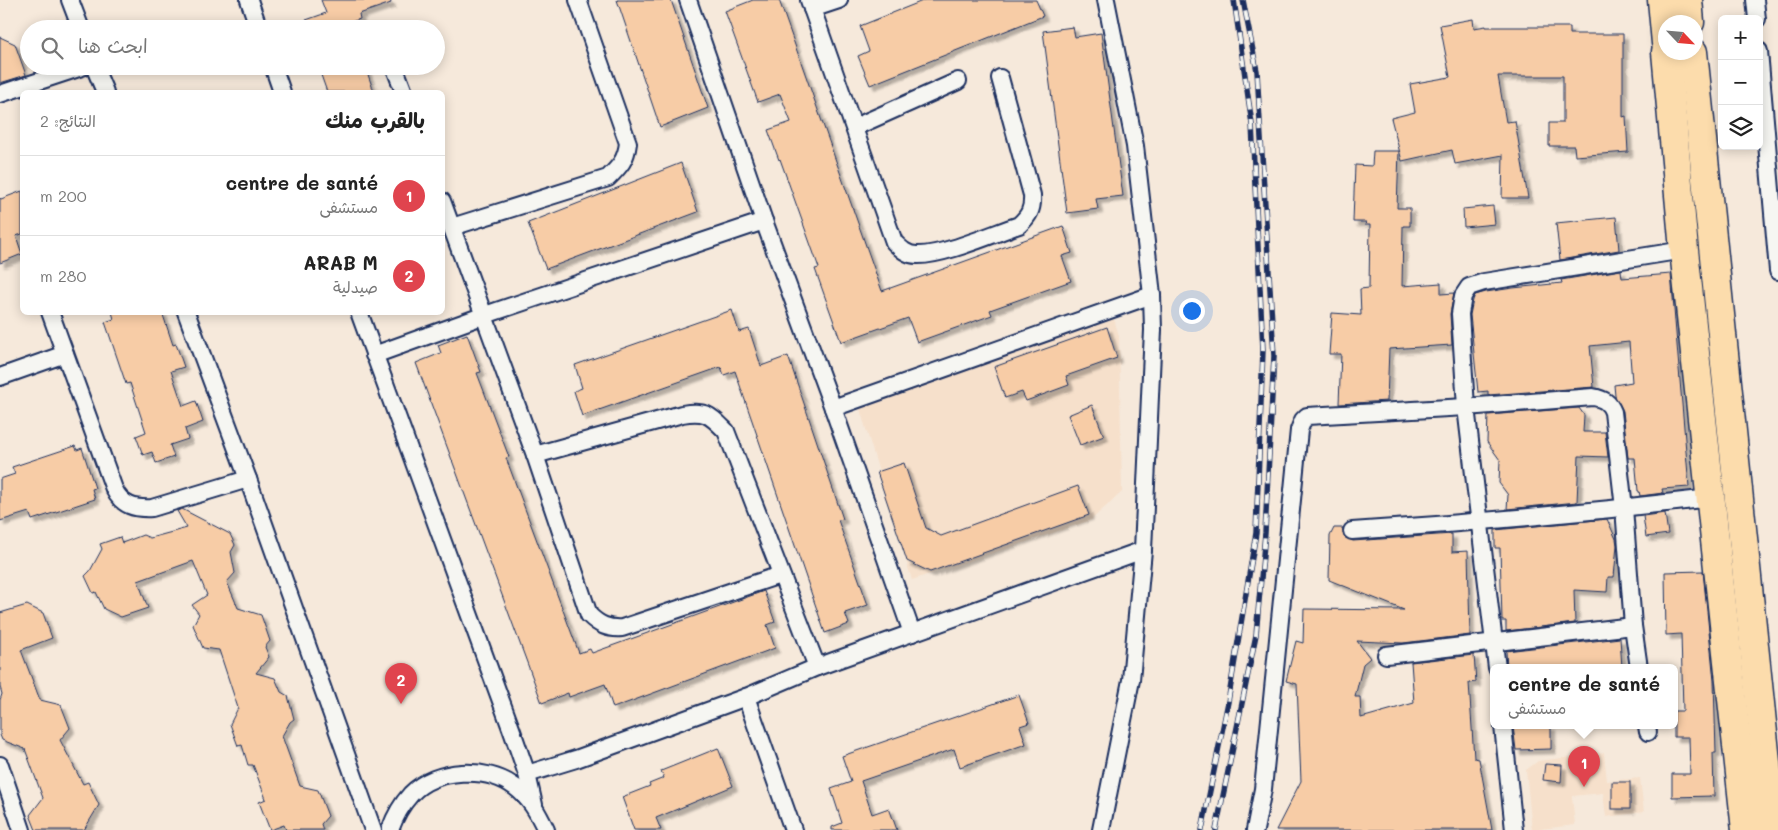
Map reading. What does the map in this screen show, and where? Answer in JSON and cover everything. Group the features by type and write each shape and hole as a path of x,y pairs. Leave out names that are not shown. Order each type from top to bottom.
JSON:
{"highway":[{"path":"1662,0 1663,15"},
{"path":"1688,0 1689,15"},
{"path":"1667,60 1684,250 1746,830"},
{"path":"1695,60 1773,830"}],"street":[{"path":"70,0 78,20"},
{"path":"249,0 256,20"},
{"path":"452,227 608,178 621,165 627,155 628,143 578,0"},
{"path":"688,0 764,221 834,408 912,634"},
{"path":"839,0 810,4 894,242 908,253 916,255 937,253 1019,225 1028,217 1032,207 1032,195 1000,78"},
{"path":"1101,830 1131,680 1143,550 1153,330 1152,295 1135,146 1106,0"},
{"path":"1755,0 1756,15"},
{"path":"1760,60 1778,271"},
{"path":"0,94 58,75"},
{"path":"98,75 104,90"},
{"path":"275,75 281,90"},
{"path":"397,75 403,90"},
{"path":"854,127 958,81"},
{"path":"445,210 535,455 589,615 602,625 612,629 622,628 780,574"},
{"path":"374,356 485,315 764,221"},
{"path":"1497,664 1466,407 1460,314 1463,296 1469,287 1484,282 1684,250"},
{"path":"834,408 1152,295"},
{"path":"51,315 114,489 123,502 130,507 140,509 152,508 248,479"},
{"path":"187,315 248,479 373,830"},
{"path":"360,315 527,774 534,805 546,830"},
{"path":"0,377 64,354"},
{"path":"1255,830 1263,790 1299,430 1303,420 1312,415 1466,407 1593,397 1601,398 1609,403 1613,412 1624,508 1633,626 1638,664"},
{"path":"535,455 682,414 694,412 710,415 726,431 817,667"},
{"path":"1352,531 1480,522 1711,498"},
{"path":"527,774 576,759 746,697 817,667 1143,550"},
{"path":"1386,655 1633,626"},
{"path":"746,697 793,830"},
{"path":"1503,729 1514,830"},
{"path":"1,772 22,830"},
{"path":"390,830 395,814 412,793 435,778 462,772 489,775 514,786 534,805"}],"shaded area":[{"path":"1114,319 1119,336 1122,492 1091,520 912,580 859,406"},
{"path":"1604,753 1607,781 1640,778 1644,812 1606,817 1603,793 1572,796 1575,825 1532,830 1526,770 1538,761"}],"building":[{"path":"321,0 390,0 391,3 359,14 360,19 357,20 306,20 326,13"},
{"path":"617,0 671,0 708,108 660,127"},
{"path":"753,0 779,0 882,291 1063,226 1072,253 1062,256 1071,281 990,310 992,315 917,342 908,318 841,342 815,269 819,268 768,130 791,122 780,94 758,102 725,11"},
{"path":"925,0 1036,0 1043,16 870,85 858,56 869,51 860,26"},
{"path":"1473,19 1474,28 1486,26 1570,27 1570,34 1623,34 1623,117 1626,116 1628,152 1575,156 1574,146 1549,146 1549,123 1563,123 1563,76 1498,76 1506,122 1515,121 1528,198 1502,198 1503,155 1455,164 1452,150 1402,161 1391,118 1415,112 1410,84 1450,77 1440,25"},
{"path":"1073,27 1075,37 1101,33 1123,196 1096,199 1098,209 1067,213 1043,31"},
{"path":"0,37 15,44 20,58 20,75 26,75 0,83"},
{"path":"321,75 368,75 373,90 326,90"},
{"path":"1373,151 1399,151 1397,208 1410,208 1410,226 1403,226 1402,286 1441,283 1441,294 1454,293 1450,314 1452,345 1389,349 1387,401 1339,404 1341,354 1329,354 1332,313 1361,315 1360,289 1369,288 1370,225 1365,225 1366,222 1353,222 1355,165 1372,166"},
{"path":"681,163 698,212 546,269 528,223"},
{"path":"20,192 20,235 16,236 20,255 0,263 0,198"},
{"path":"1493,206 1495,224 1464,227 1463,209"},
{"path":"1616,217 1619,250 1560,260 1556,223"},
{"path":"1621,270 1622,278 1671,274 1689,487 1662,489 1663,493 1640,496 1635,458 1628,458 1623,411 1615,396 1614,385 1632,382 1629,342 1590,346 1594,387 1488,395 1488,391 1478,392 1470,315 1475,295 1513,288 1562,283 1561,280"},
{"path":"732,310 739,332 749,329 761,366 788,356 843,519 838,520 868,605 845,613 849,624 825,633 735,371 724,375 721,367 582,416 574,391 582,388 575,365"},
{"path":"113,315 163,315 173,345 176,344 184,367 171,371 183,406 196,401 203,422 185,429 188,439 170,445 174,457 156,463 152,452 143,455 136,436 146,432 130,383 126,384 105,322 114,319"},
{"path":"1107,327 1117,358 1066,376 1069,385 1026,401 1022,392 1005,398 994,367"},
{"path":"467,334 481,372 477,373 509,457 506,458 579,653 590,649 592,653 764,591 775,622 767,625 775,648 613,708 605,684 569,697 568,693 542,703 416,363 441,353 438,345"},
{"path":"1092,405 1104,436 1080,445 1068,415"},
{"path":"1579,408 1584,415 1583,432 1605,432 1608,457 1579,456 1577,502 1507,509 1508,495 1499,483 1500,460 1487,442 1488,415"},
{"path":"75,446 77,450 82,448 95,488 92,489 95,499 32,520 29,512 0,521 0,479 15,474 12,467"},
{"path":"904,463 926,528 941,536 1078,486 1089,515 930,572 907,561 877,472"},
{"path":"182,509 230,534 235,545 231,552 235,573 227,582 238,608 261,615 270,641 265,647 269,657 256,673 275,678 281,692 288,696 294,719 290,722 282,736 300,786 318,790 328,816 321,824 323,830 286,830 284,825 270,830 259,802 266,799 253,765 248,765 242,745 238,746 230,724 238,708 219,650 203,648 193,625 199,614 192,605 207,595 193,561 138,581 148,608 121,617 104,609 96,592 93,593 85,576 90,571 102,549 100,544 120,537 122,543 143,535 150,538 187,528 177,511"},
{"path":"1665,513 1668,534 1646,537 1643,516"},
{"path":"1607,519 1617,545 1614,577 1608,577 1607,592 1574,590 1575,623 1506,631 1506,621 1502,621 1500,548 1495,548 1495,530"},
{"path":"1334,528 1343,528 1344,537 1353,541 1452,534 1452,552 1468,551 1470,635 1403,643 1357,641 1370,658 1363,664 1355,697 1360,697 1361,718 1414,703 1411,662 1474,655 1476,682 1469,683 1474,758 1479,759 1492,830 1276,830 1301,781 1297,684 1286,681 1296,641 1303,643 1304,609 1404,610 1329,580 1330,536"},
{"path":"1703,571 1714,681 1716,753 1713,753 1714,796 1672,797 1672,774 1690,774 1689,737 1674,737 1674,729 1678,729 1678,711 1683,711 1681,634 1666,635 1665,572"},
{"path":"27,605 43,613 52,638 21,650 40,700 61,705 70,728 60,740 83,784 88,782 99,805 84,830 36,830 30,815 43,798 25,749 2,740 0,735 0,700 2,694 0,687 0,613"},
{"path":"1620,638 1622,664 1507,664 1506,651"},
{"path":"1019,695 1029,723 1020,726 1026,744 960,767 954,749 861,781 872,814 889,808 897,830 832,830 832,827 842,823 831,789 851,782 842,756"},
{"path":"1513,729 1551,729 1551,749 1516,750"},
{"path":"718,748 733,786 656,818 661,830 634,830 622,797 650,786 649,784 664,778 661,771"},
{"path":"1545,764 1562,765 1561,782 1543,780"},
{"path":"1612,782 1630,782 1630,809 1612,809"}],"railway":[{"path":"1202,830 1228,702 1256,533 1263,350 1252,124 1234,0"},
{"path":"1216,830 1256,635 1265,533 1274,356 1257,71 1243,0"}],"place":[{"name":"ARAB M","path":"401,704"},
{"name":"centre de santé","path":"1584,787"}]}
